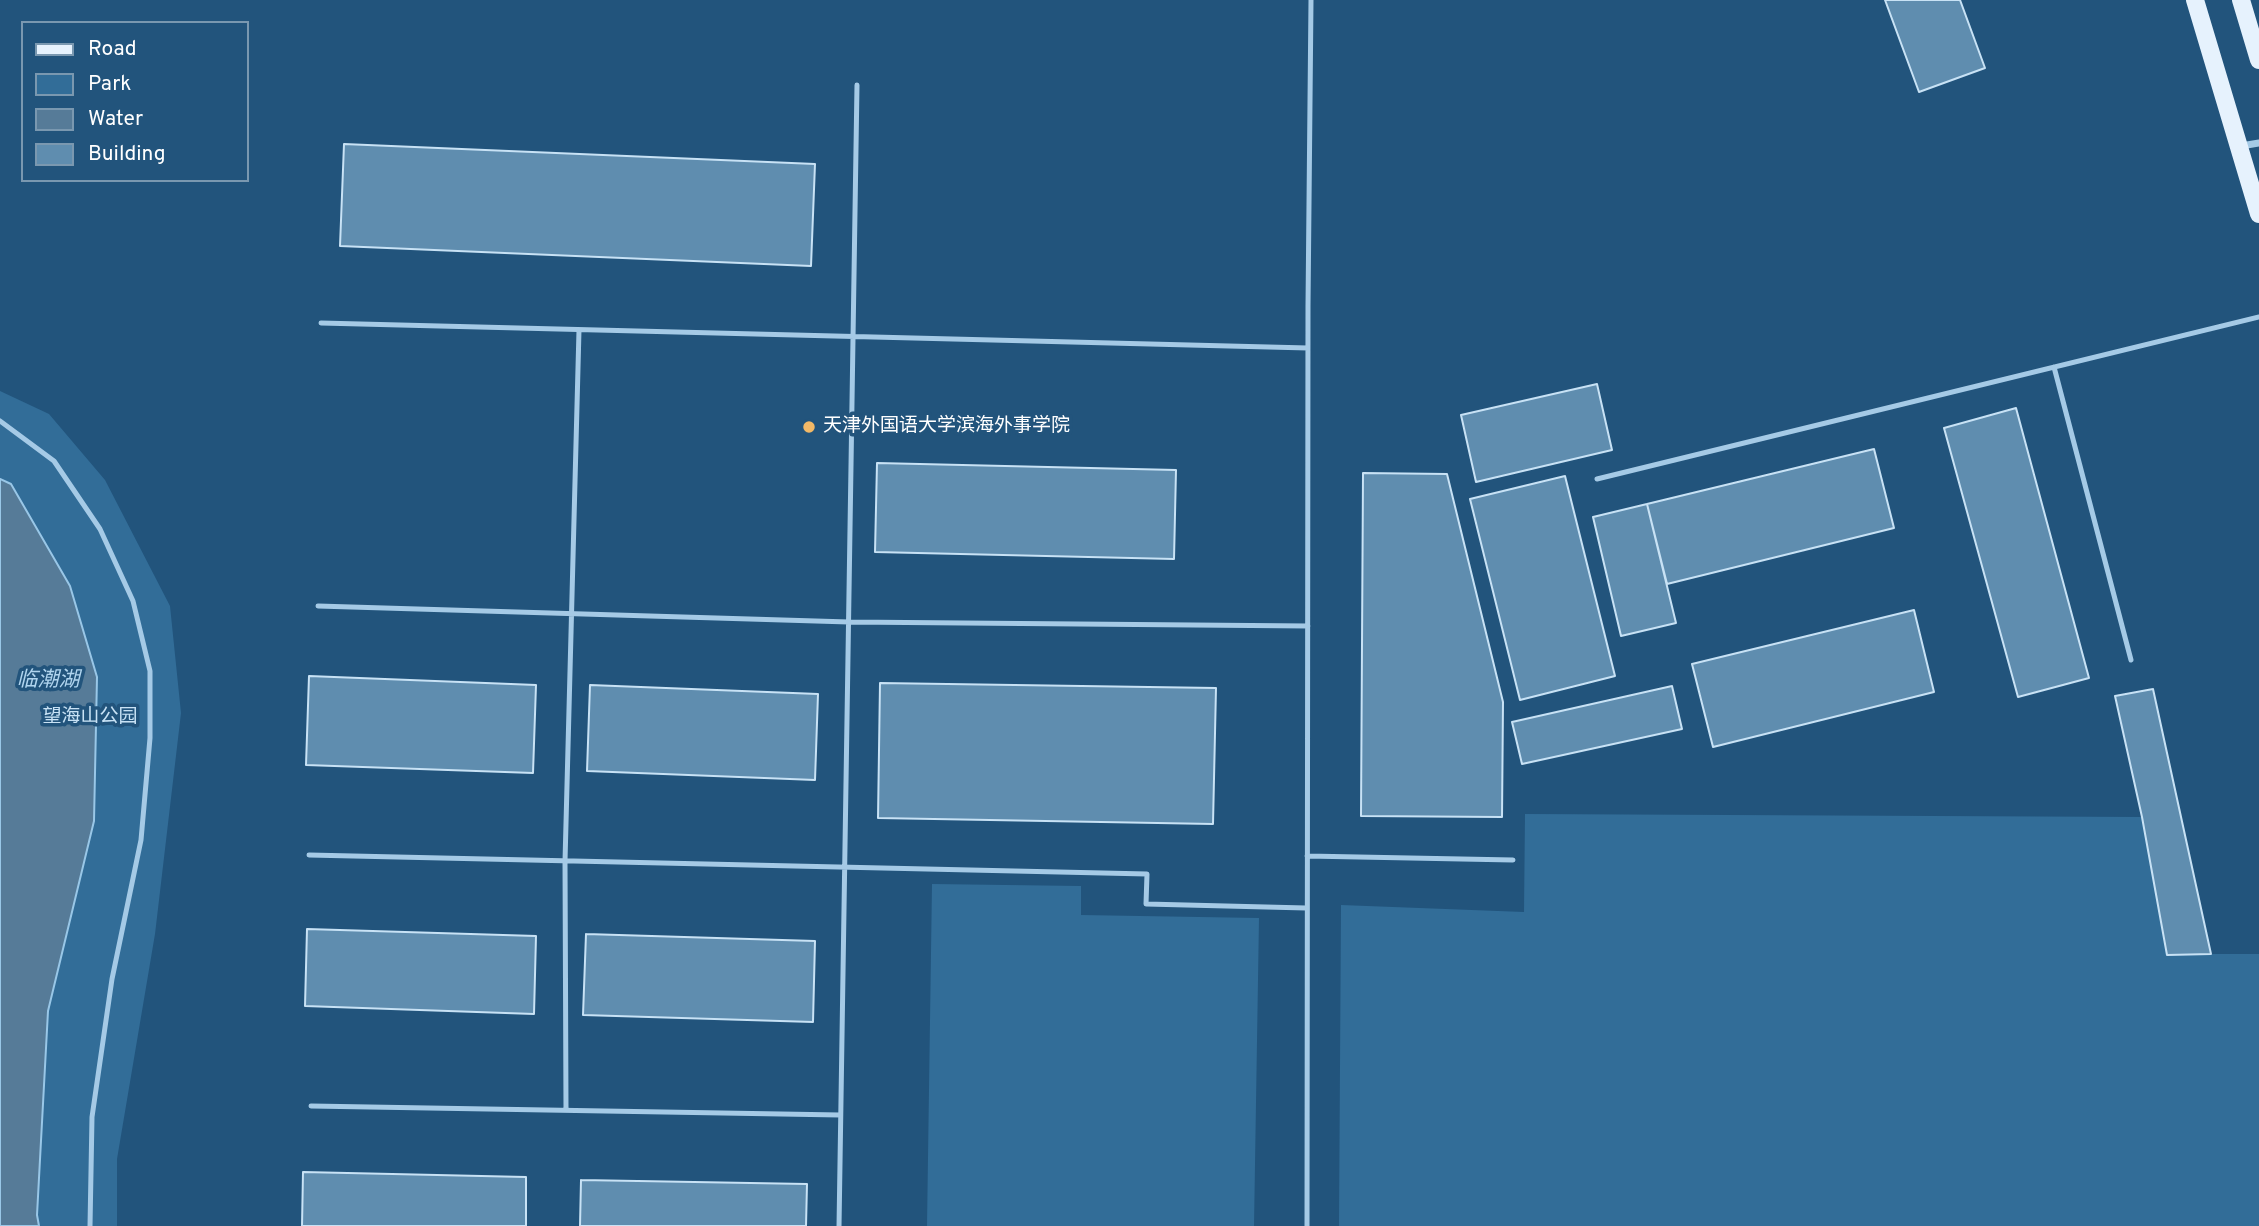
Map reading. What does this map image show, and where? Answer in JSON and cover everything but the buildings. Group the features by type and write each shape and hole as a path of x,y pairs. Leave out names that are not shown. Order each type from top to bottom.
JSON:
{"main road":[{"path":"2195,0 2250,144 2259,214"},
{"path":"2241,0 2259,60"}],"lane":[{"path":"1307,1226 1311,0"},
{"path":"839,1226 857,85"},
{"path":"1597,479 2259,317"},
{"path":"321,323 1308,348"},
{"path":"566,1110 565,861 579,330"},
{"path":"2054,367 2131,660"},
{"path":"0,421 54,461 100,529 133,601 150,671 150,738 141,840 112,979 92,1117 90,1226"},
{"path":"318,606 849,622 1308,626"},
{"path":"309,855 1147,874 1146,904 1306,908"},
{"path":"1307,856 1513,860"},
{"path":"311,1106 840,1115"}],"green space":[{"name":"望海山公园","path":"0,391 49,414 105,480 170,606 181,713 155,934 117,1159 117,1226 0,1226"},
{"path":"1525,814 2142,817 2167,954 2259,954 2259,1226 1339,1226 1341,905 1524,912"},
{"path":"932,884 1081,886 1081,915 1259,918 1254,1226 927,1226"}],"water":[{"name":"临潮湖","path":"0,479 11,484 70,586 97,677 94,821 48,1011 37,1215 39,1226 0,1226"}],"place":[{"name":"天津外国语大学滨海外事学院","path":"809,427"}]}
